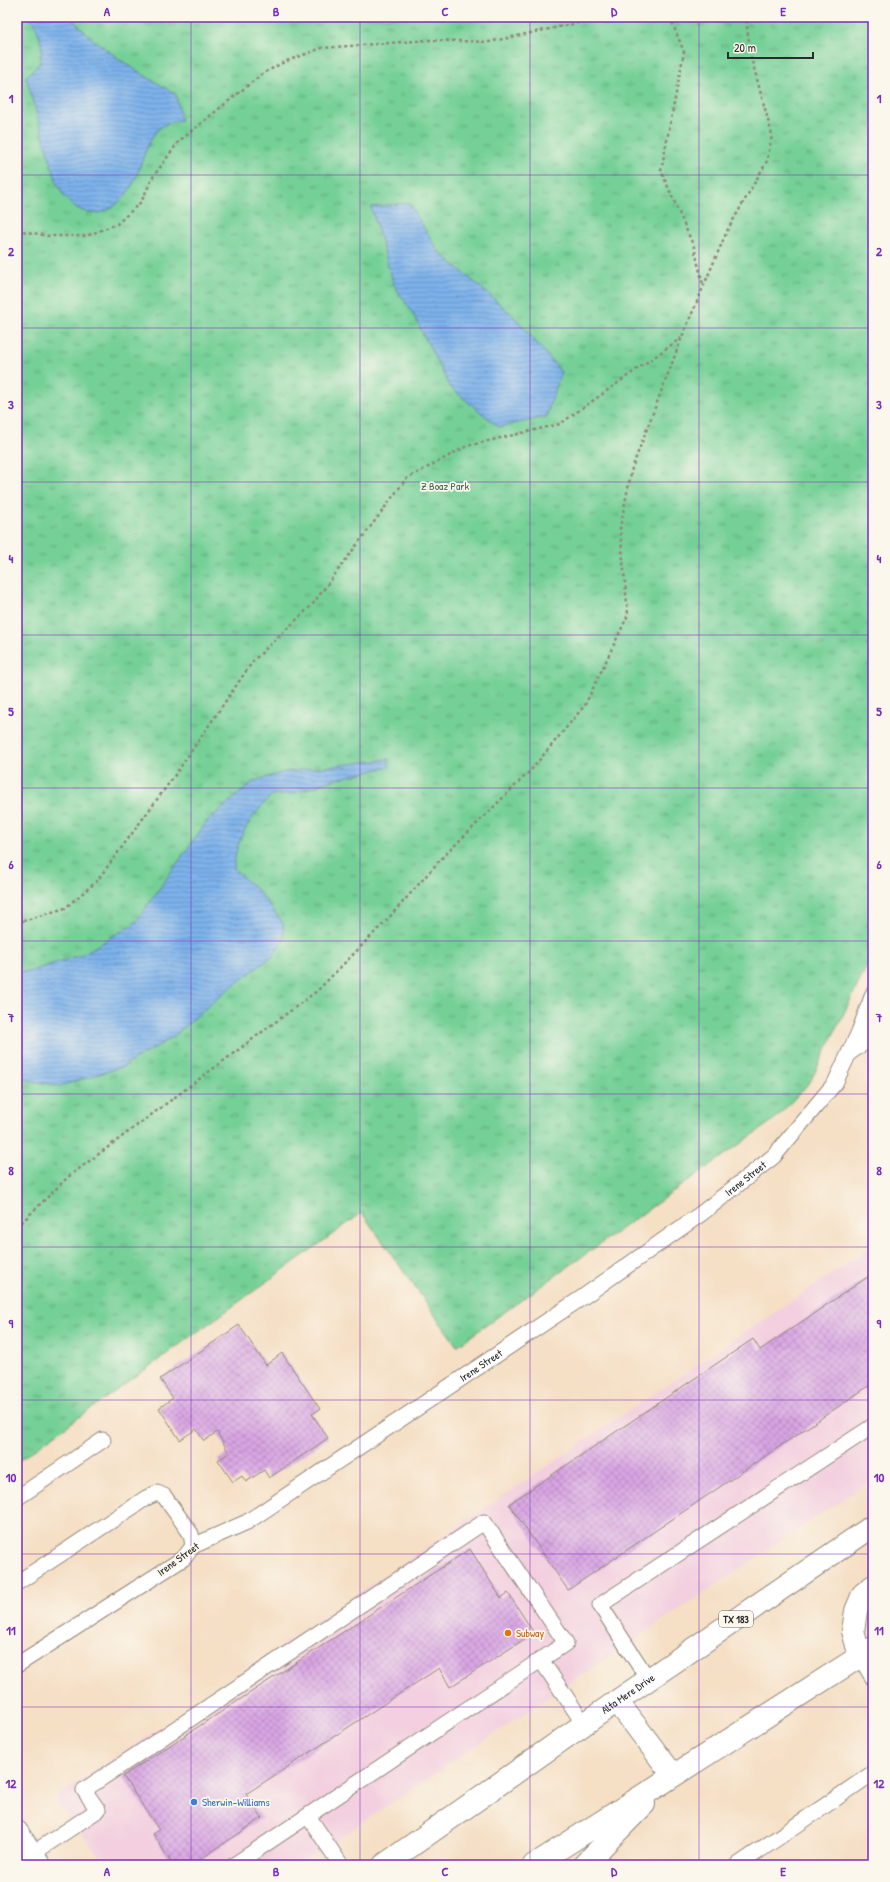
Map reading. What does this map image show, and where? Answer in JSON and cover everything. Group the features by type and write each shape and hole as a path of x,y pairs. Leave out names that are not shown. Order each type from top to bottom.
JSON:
{"main road":[{"name":"Alta Mere Drive","path":"384,1865 648,1679 873,1526"},
{"path":"534,1865 866,1653 853,1631 856,1611 863,1594 873,1586"},
{"path":"617,1701 673,1775"},
{"path":"584,1865 673,1775"},
{"path":"17,1832 36,1859"}],"lane":[{"name":"Irene Street","path":"17,1665 184,1558 193,1546 247,1522 583,1297 702,1213 774,1156 835,1083 859,1032 873,994"},
{"path":"849,1054 873,1037"},
{"path":"648,1679 600,1605 873,1426"},
{"path":"17,1498 103,1440"},
{"path":"17,1583 146,1498 157,1493 164,1496 191,1534 193,1546"},
{"path":"36,1859 98,1810 84,1790 484,1522 566,1643 235,1865"},
{"path":"866,1653 873,1678"},
{"path":"540,1660 584,1724"},
{"path":"738,1865 873,1773"},
{"path":"308,1816 341,1865"}],"path":[{"path":"17,230 49,236 86,236 117,224 141,202 153,177 179,141 262,74 284,62 322,48 430,40 489,42 605,17"},
{"path":"670,17 684,52 661,171 694,247 703,285"},
{"path":"17,1227 68,1177 317,991 386,921 441,859 531,770 585,705 628,615 620,528 632,468 682,337 726,231 768,161 772,135 751,57 747,17"},
{"path":"17,923 64,908 97,881 175,775 253,661 312,605 406,479 467,446 560,424 682,337"}],"shaded area":[{"path":"873,1246 873,1479 299,1865 106,1865 54,1799"}],"green space":[{"name":"Z Boaz Park","path":"17,17 873,17 873,954 810,1082 775,1119 457,1346 362,1213 17,1462"}],"water":[{"path":"30,17 70,17 94,40 120,60 176,94 181,120 165,125 155,132 133,184 124,197 105,211 91,213 78,209 66,198 60,190 56,180 26,77 40,61 42,48 39,34"},
{"path":"409,203 438,251 515,317 561,372 546,417 499,427 450,387 413,314 394,285 371,207"},
{"path":"389,759 389,767 336,779 292,794 272,795 251,820 237,848 234,869 260,893 283,923 284,938 273,956 222,994 174,1036 122,1067 60,1086 17,1078 17,971 28,972 83,954 135,923 207,821 254,781 285,772"}],"building":[{"path":"869,1276 873,1281 873,1383 568,1590 509,1504 753,1339 760,1350"},
{"path":"239,1325 266,1365 282,1353 320,1409 312,1414 328,1438 269,1478 264,1470 246,1482 242,1476 233,1482 218,1460 229,1453 217,1432 204,1441 196,1429 180,1440 159,1408 173,1398 160,1379"},
{"path":"470,1549 501,1598 508,1593 534,1633 450,1687 439,1668 246,1794 262,1818 192,1865 173,1865 153,1834 159,1830 123,1776"}],"place":[{"name":"Subway","path":"508,1633"},
{"name":"Sherwin-Williams","path":"194,1802"}]}
